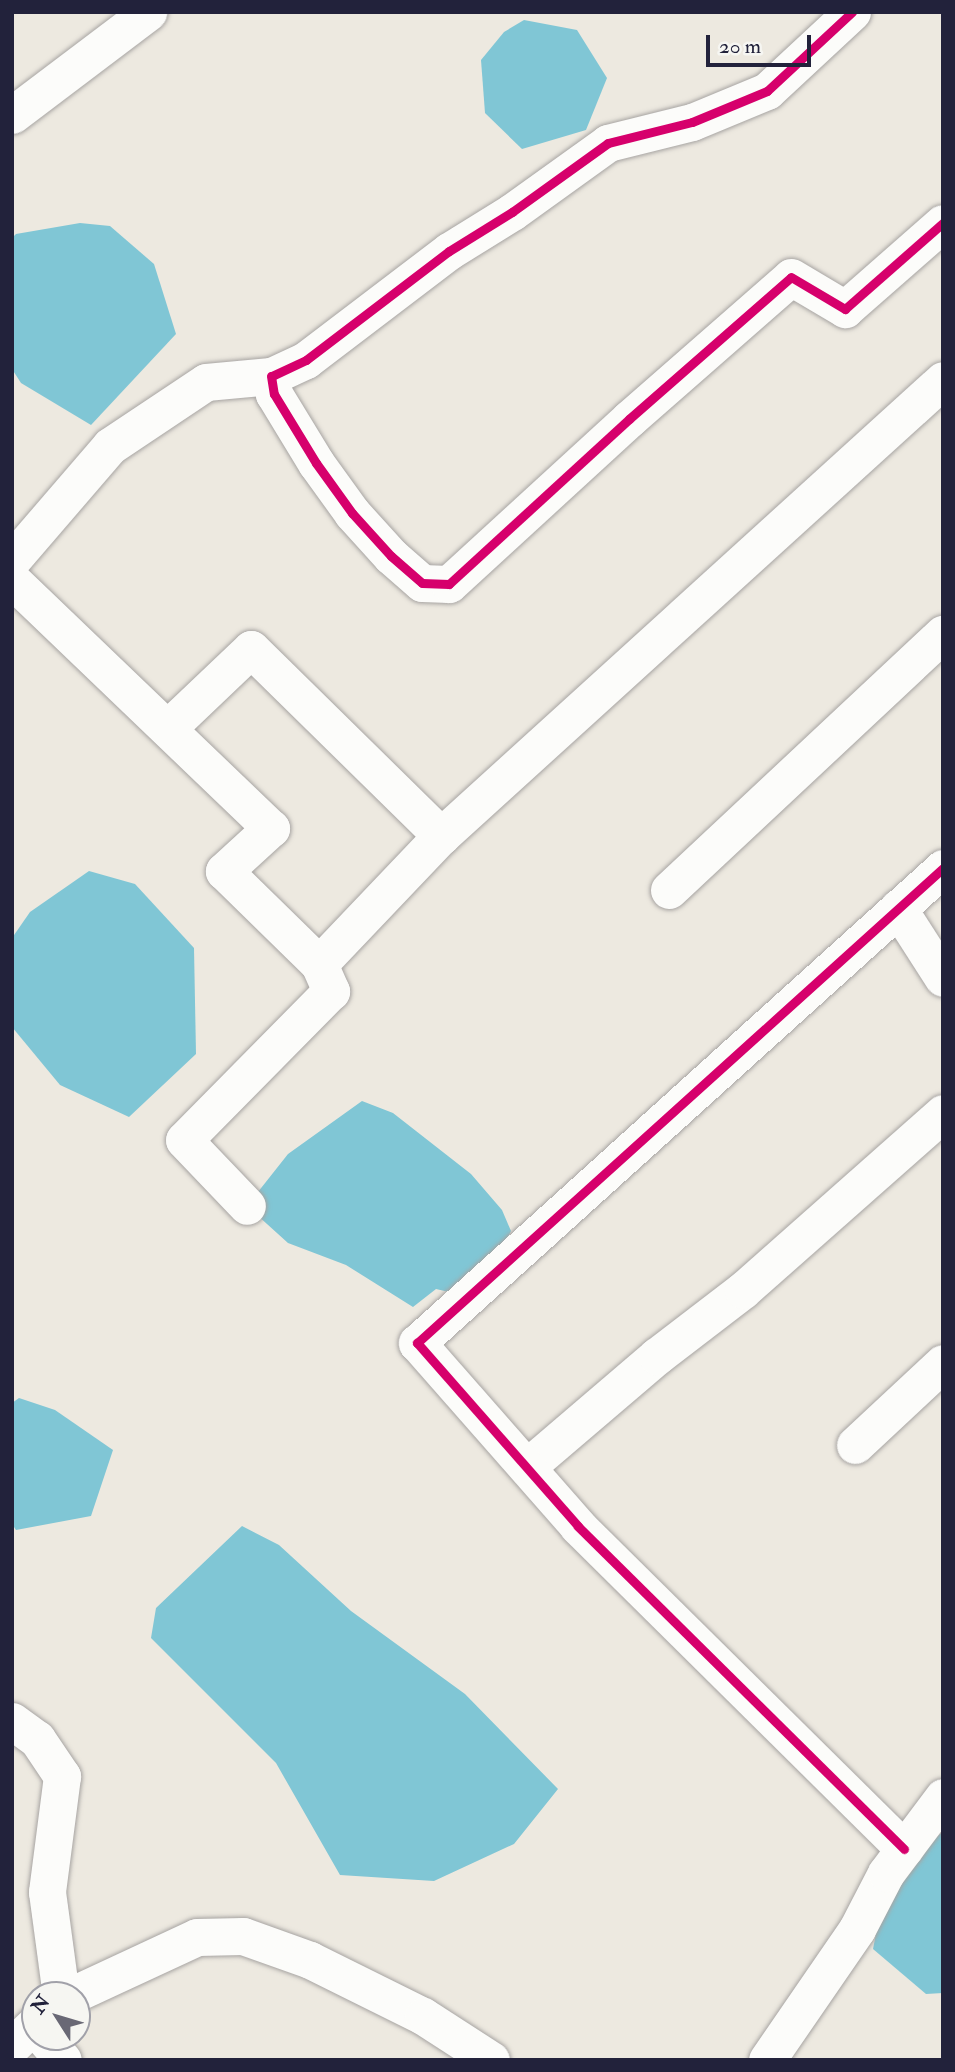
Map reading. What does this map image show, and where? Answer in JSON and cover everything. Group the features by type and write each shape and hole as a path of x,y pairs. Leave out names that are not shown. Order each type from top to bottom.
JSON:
{"street":[{"path":"12,115 148,12"},
{"path":"12,560 110,446 206,382 271,376 306,360 449,251 512,212 608,143 692,122 767,90 852,12"},
{"path":"271,376 274,394 316,463 352,513 391,556 422,583 449,584 629,419 791,277 845,309 943,223"},
{"path":"319,964 442,836 943,380"},
{"path":"12,580 169,727 271,828 224,872 319,964 331,991 184,1140 247,1206"},
{"path":"668,890 943,634"},
{"path":"169,727 251,649 442,836"},
{"path":"904,1849 578,1526 417,1343 943,868"},
{"path":"898,908 943,978"},
{"path":"527,1467 657,1356 743,1290 943,1113"},
{"path":"855,1445 943,1363"},
{"path":"12,1721 37,1738 62,1776 47,1892 59,1981"},
{"path":"767,2060 830,1972 857,1929 886,1873 943,1797"},
{"path":"91,1986 197,1937 243,1936 310,1960 412,2010 491,2060"}],"water":[{"path":"524,20 577,30 607,78 586,130 522,149 485,113 481,60 504,32"},
{"path":"80,223 110,226 154,264 176,334 91,425 21,383 12,369 12,238 16,234"},
{"path":"89,871 135,884 194,948 196,1054 129,1117 60,1085 12,1027 12,938 30,912"},
{"path":"362,1101 393,1113 471,1174 502,1210 511,1231 497,1260 453,1293 436,1289 413,1307 346,1265 288,1243 247,1206 288,1154"},
{"path":"19,1398 55,1410 113,1450 91,1516 16,1530 12,1524 12,1403"},
{"path":"242,1526 279,1545 351,1611 465,1694 558,1789 514,1844 434,1881 340,1875 276,1763 151,1638 156,1608"},
{"path":"943,1832 943,1993 926,1994 873,1949 878,1923 889,1900 925,1845"}],"cycle path":[{"path":"852,12 767,91 692,122 608,143 512,212 449,251 306,360 271,376 274,394 316,463 352,513 391,556 422,583 449,584 629,419 791,277 845,309 943,223"},
{"path":"904,1849 578,1526 417,1343 943,868"}]}
